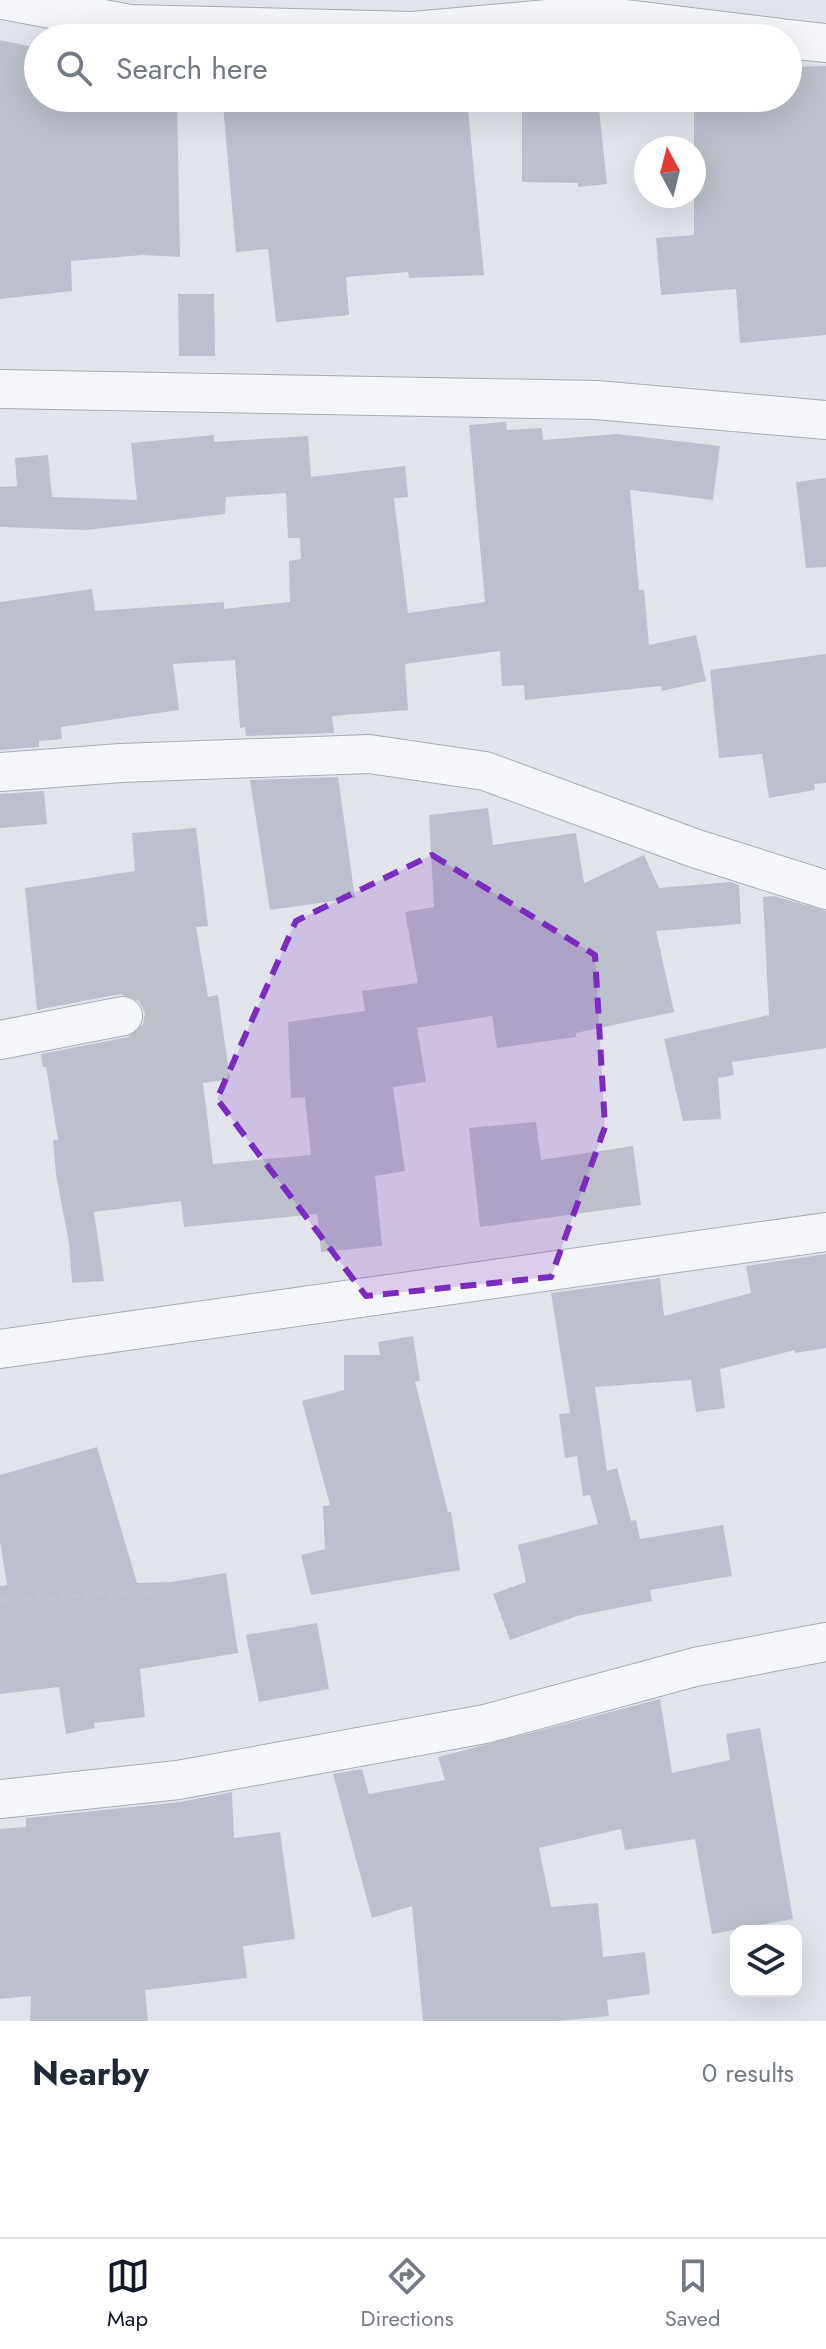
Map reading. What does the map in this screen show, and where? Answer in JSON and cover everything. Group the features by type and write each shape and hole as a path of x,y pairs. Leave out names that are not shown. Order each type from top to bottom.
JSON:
{"street":[{"path":"3,0 130,24"},
{"path":"465,24 585,8 690,24"},
{"path":"802,40 826,43"},
{"path":"0,389 596,400 826,420"},
{"path":"0,772 121,763 384,756 485,771 694,848 826,890"},
{"path":"0,1040 123,1016"},
{"path":"0,1349 826,1232"},
{"path":"0,1799 178,1780 485,1724 695,1667 826,1642"}],"path":[{"path":"0,1600 170,1591"}],"highlighted area":[{"path":"432,855 595,955 605,1127 551,1277 366,1296 217,1099 296,921"}],"building":[{"path":"0,40 24,45 24,112 177,112 180,257 143,255 71,261 72,291 0,299"},
{"path":"826,66 826,335 740,343 736,289 661,295 656,238 694,235 694,208 706,208 706,136 694,136 694,112 802,112 802,67"},
{"path":"224,112 468,112 484,275 409,278 408,272 346,277 349,315 276,322 268,249 236,252"},
{"path":"522,112 599,112 607,184 578,187 578,183 522,182"},
{"path":"178,294 214,294 215,356 179,356"},
{"path":"506,422 507,430 542,428 543,440 617,434 720,446 713,500 630,490 639,590 644,590 649,645 696,635 706,681 662,691 661,686 525,700 524,685 502,686 500,651 405,664 408,710 332,716 334,733 246,736 245,727 240,728 235,660 173,664 179,710 61,727 62,739 39,741 39,747 0,750 0,602 92,589 95,611 224,602 224,609 290,602 289,561 301,559 300,538 288,538 286,493 226,497 225,514 86,530 0,527 0,487 17,486 15,458 48,455 52,497 137,500 131,443 214,435 214,442 308,436 311,477 405,466 408,497 394,498 408,613 485,602 469,425"},
{"path":"826,478 826,567 806,568 796,482"},
{"path":"826,654 826,783 814,784 815,790 769,798 762,754 719,758 710,670"},
{"path":"338,777 355,898 270,910 250,780"},
{"path":"44,791 47,824 0,828 0,794"},
{"path":"488,808 493,845 576,833 584,883 644,855 659,888 730,882 739,885 741,924 656,931 674,1012 576,1033 576,1037 497,1048 492,1016 417,1028 426,1082 393,1087 405,1171 375,1176 382,1246 321,1252 317,1214 184,1227 181,1201 94,1212 104,1281 72,1283 69,1243 56,1175 53,1140 58,1140 41,1054 128,1037 143,1024 145,1013 139,1001 120,994 37,1010 25,888 135,871 132,833 196,828 208,926 196,927 208,997 218,995 230,1079 203,1083 213,1164 311,1155 305,1097 291,1098 288,1022 365,1011 362,991 418,983 405,912 434,907 429,815"},
{"path":"774,896 826,911 826,1048 732,1062 734,1075 718,1078 721,1119 683,1121 664,1039 769,1015 763,897"},
{"path":"536,1122 541,1160 633,1146 641,1205 480,1227 469,1128"},
{"path":"826,1254 826,1348 795,1353 795,1350 720,1369 725,1408 696,1412 691,1380 595,1387 607,1471 617,1468 631,1521 636,1520 640,1539 723,1525 732,1576 650,1590 652,1601 577,1616 510,1640 493,1594 526,1582 518,1545 598,1524 590,1495 583,1496 577,1456 565,1458 559,1414 570,1413 551,1293 660,1278 664,1316 751,1293 746,1266"},
{"path":"413,1336 420,1381 415,1382 448,1512 451,1512 460,1570 311,1595 301,1555 325,1549 323,1506 330,1505 302,1401 344,1390 344,1355 380,1355 378,1342"},
{"path":"97,1447 137,1583 171,1582 226,1573 238,1653 140,1669 145,1717 94,1723 95,1728 66,1734 59,1687 0,1694 0,1586 7,1585 0,1541 0,1475"},
{"path":"317,1623 329,1689 259,1702 246,1635"},
{"path":"660,1699 672,1773 730,1760 726,1734 760,1728 793,1919 761,1925 730,1925 730,1931 712,1934 695,1839 625,1850 621,1829 539,1848 551,1907 598,1903 603,1957 645,1952 650,1994 607,2000 609,2016 558,2021 423,2021 412,1906 372,1918 333,1774 362,1769 369,1794 445,1780 438,1757"},
{"path":"232,1792 234,1838 280,1832 295,1939 243,1946 247,1978 145,1990 148,2021 30,2021 31,1996 0,1999 0,1829 26,1827 26,1818 180,1802"}]}
